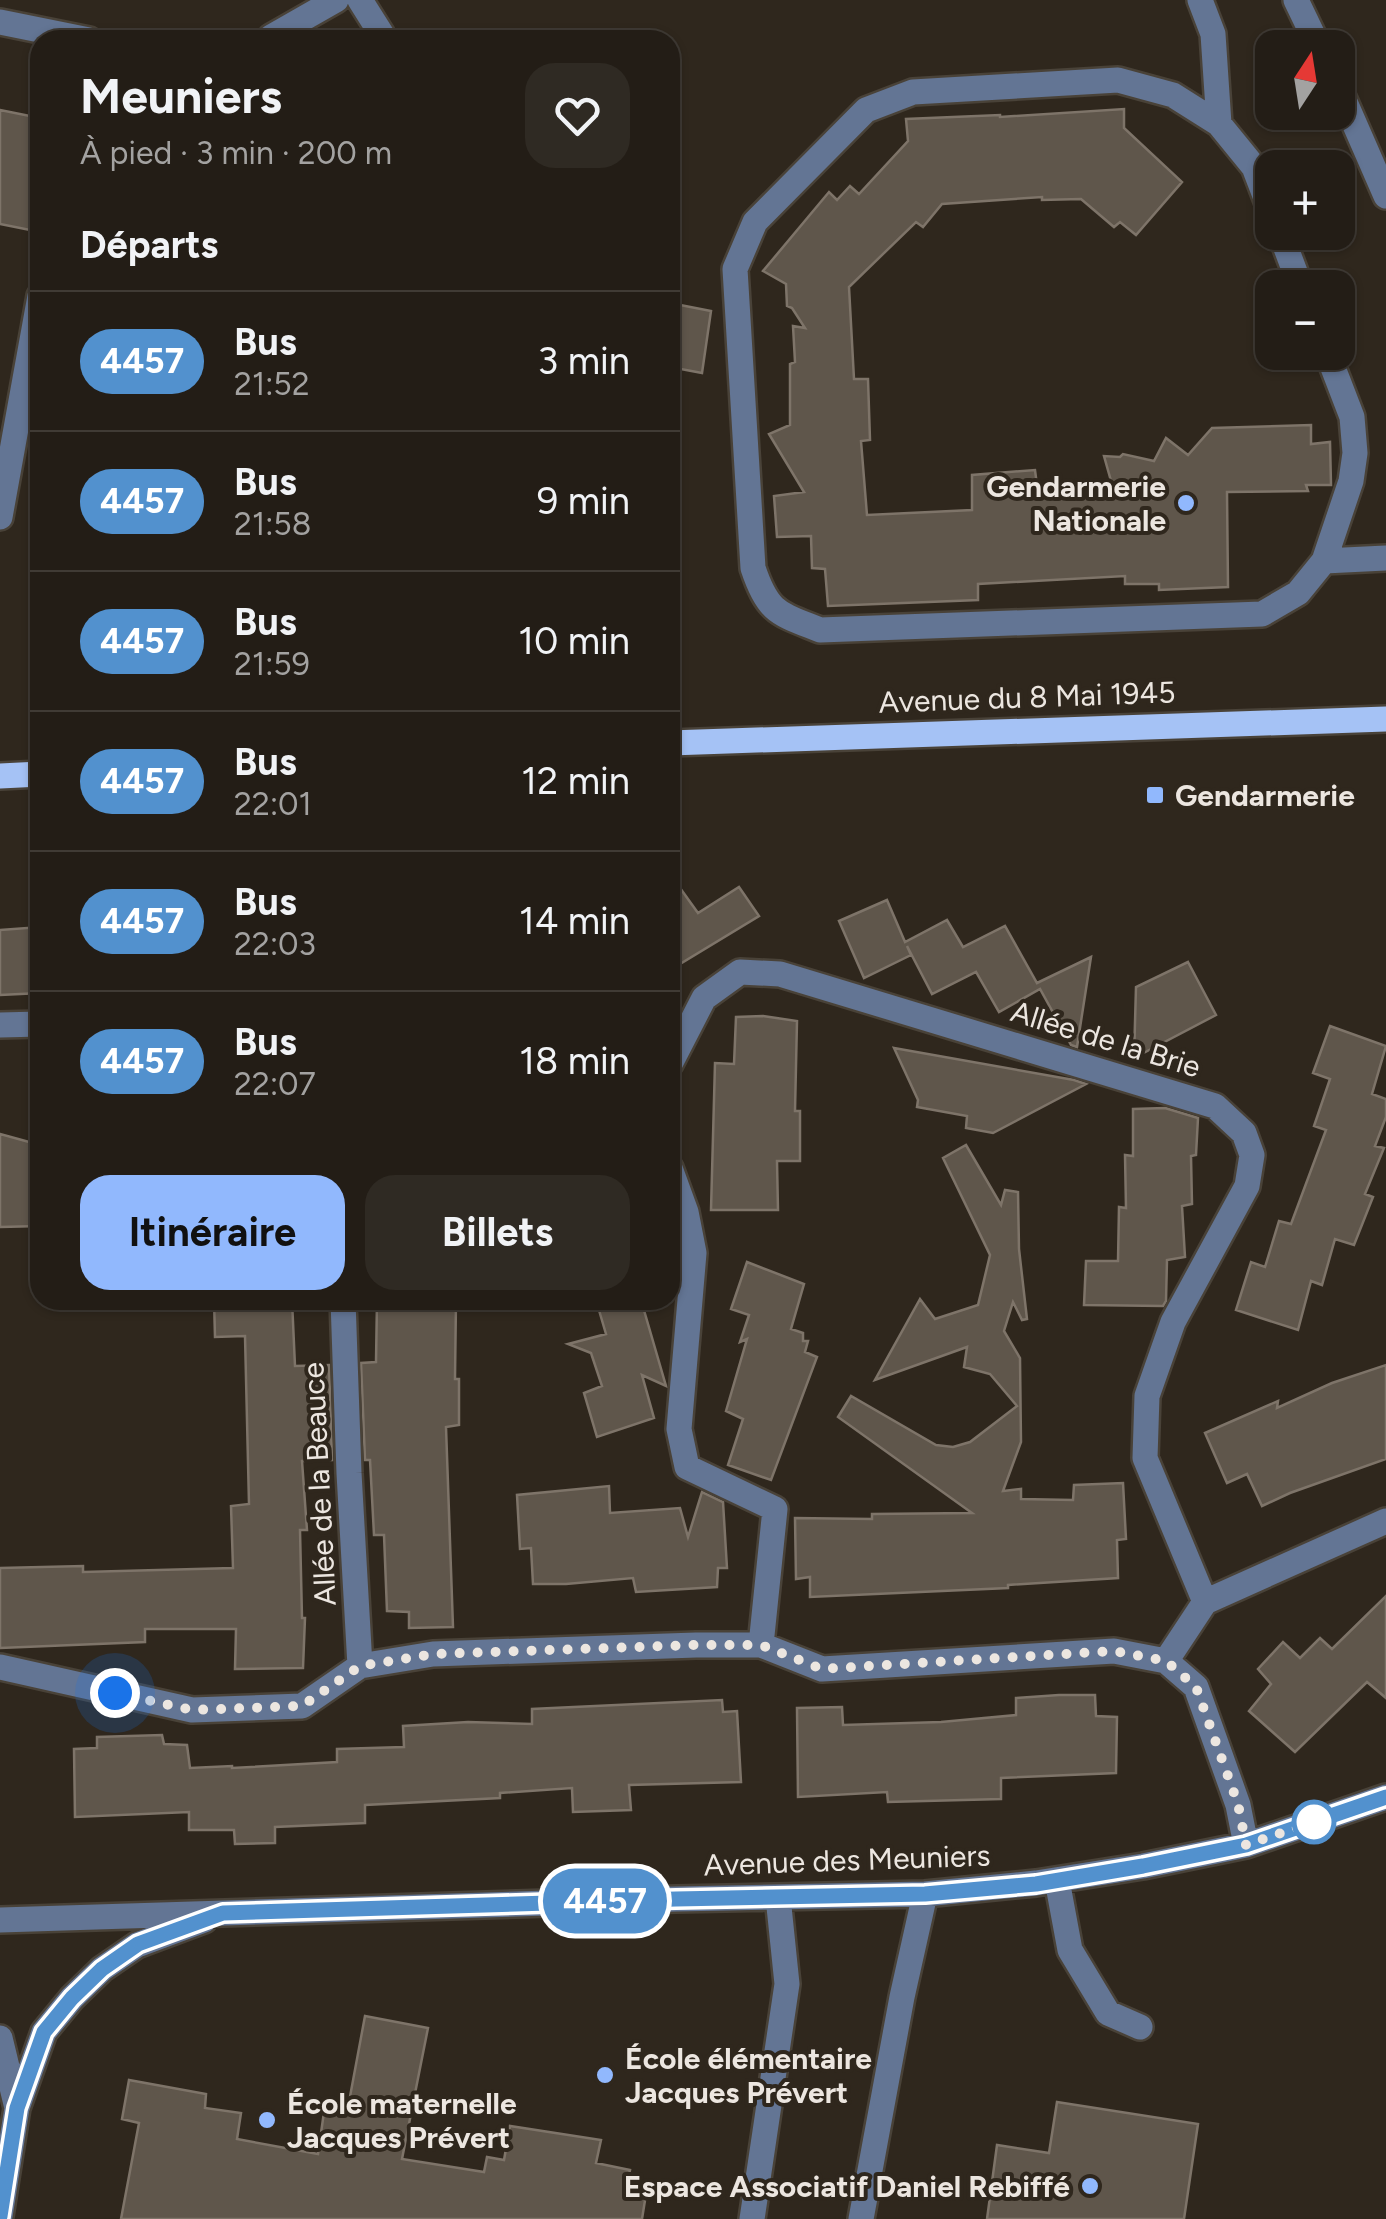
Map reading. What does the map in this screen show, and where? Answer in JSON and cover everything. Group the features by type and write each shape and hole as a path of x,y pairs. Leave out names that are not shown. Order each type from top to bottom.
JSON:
{"main road":[{"name":"Avenue du 8 Mai 1945","path":"680,743 1386,718"},
{"path":"0,776 30,774"}],"street":[{"path":"284,30 336,0"},
{"path":"360,0 379,30"},
{"path":"1200,0 1214,34 1219,124"},
{"path":"1296,0 1310,30"},
{"path":"0,22 39,30"},
{"path":"1255,170 1219,124 1173,95 1118,80 913,92 866,110 756,222 735,269 753,568 763,597 783,615 820,630 1262,614 1298,593 1324,561 1352,482 1352,416 1334,370"},
{"path":"1355,125 1386,196"},
{"path":"0,517 30,351"},
{"path":"1324,561 1386,558"},
{"name":"Allée de la Brie","path":"680,1045 704,998 740,972 780,974 1214,1106 1244,1133 1252,1155 1248,1186 1173,1322 1147,1396 1145,1458 1205,1602"},
{"path":"0,1024 30,1024"},
{"path":"680,1196 694,1253 678,1429 686,1467 775,1509 761,1645"},
{"name":"Allée de la Beauce","path":"343,1310 360,1666"},
{"path":"1166,1661 1205,1602 1386,1521"},
{"path":"0,1666 192,1710 302,1706 360,1666 434,1654 761,1645 822,1669 1114,1651 1166,1661 1196,1687 1238,1804 1246,1845"},
{"name":"Avenue des Meuniers","path":"0,1920 925,1894 1057,1880 1246,1845 1386,1798"},
{"path":"1057,1880 1070,1950 1108,2013 1140,2027"},
{"path":"860,2219 925,1894"},
{"path":"752,2219 787,1984 778,1897"},
{"path":"0,2216 17,2108 44,2032 102,1969 138,1944 223,1913"},
{"path":"0,2038 17,2108"}],"building":[{"path":"1124,109 1124,128 1182,182 1136,235 1120,222 1114,227 1081,199 1042,197 942,204 923,227 916,222 849,287 854,379 868,379 870,440 861,441 867,515 972,510 972,475 1035,470 1038,493 1113,488 1104,456 1123,454 1154,461 1166,438 1188,455 1212,428 1311,425 1311,444 1330,442 1331,485 1306,485 1308,491 1227,492 1228,587 1159,590 1159,584 1125,584 1125,576 978,584 978,600 828,606 825,569 812,568 811,536 777,537 774,496 804,492 769,434 790,425 790,364 795,362 793,326 805,328 787,306 786,284 763,271 829,192 837,200 850,186 859,194 908,141 906,119"},
{"path":"0,110 30,116 30,230 0,224"},
{"path":"680,305 711,311 702,373 680,369"},
{"path":"739,887 759,916 680,964 680,888 698,913"},
{"path":"887,900 905,942 947,920 963,947 1005,926 1037,983 1091,957 1077,1047 1071,1045 1040,989 999,1012 976,972 932,994 907,946 911,955 864,978 839,921"},
{"path":"30,928 30,994 0,995 0,930"},
{"path":"1188,962 1216,1015 1134,1058 1136,987"},
{"path":"736,1017 797,1021 795,1111 800,1111 800,1161 777,1161 778,1210 711,1210 715,1063 734,1064"},
{"path":"1330,1026 1386,1046 1372,1094 1386,1099 1386,1117 1375,1146 1384,1148 1365,1194 1373,1197 1354,1245 1335,1239 1322,1285 1311,1281 1298,1330 1236,1310 1251,1262 1265,1267 1279,1221 1291,1224 1326,1130 1314,1126 1330,1079 1313,1073"},
{"path":"894,1048 1086,1084 993,1133 966,1128 967,1116 917,1107 918,1100"},
{"path":"1165,1108 1198,1118 1196,1155 1191,1156 1192,1204 1182,1206 1185,1257 1167,1260 1163,1306 1084,1305 1086,1261 1118,1261 1119,1207 1126,1208 1125,1155 1133,1156 1133,1109"},
{"path":"0,1134 30,1142 30,1226 0,1227"},
{"path":"966,1145 1001,1205 1005,1190 1018,1192 1019,1249 1027,1319 1022,1320 1013,1302 1004,1331 1020,1358 1021,1442 1003,1491 1021,1489 1021,1499 1073,1500 1074,1485 1123,1483 1126,1539 1117,1540 1118,1578 1008,1588 810,1597 810,1577 796,1579 795,1518 872,1519 872,1514 972,1513 838,1417 851,1396 936,1445 953,1447 970,1442 1017,1406 990,1374 964,1367 967,1347 875,1380 920,1299 935,1319 978,1305 990,1255 943,1158"},
{"path":"747,1262 804,1284 791,1329 803,1333 803,1341 808,1341 805,1352 817,1357 771,1480 728,1465 743,1419 726,1411 747,1339 740,1342 749,1315 731,1309"},
{"path":"214,1310 292,1310 295,1366 329,1365 332,1460 302,1461 307,1530 300,1530 305,1618 303,1668 235,1669 236,1629 145,1629 145,1642 0,1648 0,1568 83,1566 83,1572 233,1568 231,1506 249,1504 245,1336 215,1337"},
{"path":"377,1310 456,1310 459,1425 446,1427 453,1627 409,1628 409,1612 387,1611 384,1535 374,1535 370,1460 365,1460 361,1363 376,1362"},
{"path":"599,1310 644,1310 666,1386 642,1375 654,1418 597,1437 584,1393 602,1386 591,1353 568,1344 606,1334"},
{"path":"1386,1365 1386,1459 1262,1506 1247,1474 1227,1483 1205,1433 1278,1401 1277,1408 1332,1383"},
{"path":"609,1486 610,1513 680,1508 688,1537 702,1492 723,1502 727,1568 718,1568 717,1587 636,1592 633,1578 533,1584 531,1548 520,1549 517,1495"},
{"path":"1386,1596 1386,1698 1367,1682 1295,1752 1249,1711 1271,1684 1258,1669 1283,1642 1300,1658 1320,1638 1332,1649"},
{"path":"1095,1695 1096,1716 1117,1717 1116,1773 1001,1778 1001,1799 888,1802 887,1792 798,1797 797,1708 842,1707 843,1725 941,1722 1016,1715 1016,1698"},
{"path":"722,1700 723,1712 737,1711 741,1782 629,1785 631,1810 573,1812 572,1788 500,1793 500,1798 365,1805 365,1823 275,1827 275,1843 235,1844 234,1830 189,1830 189,1812 75,1817 74,1749 97,1748 97,1737 162,1735 164,1744 187,1745 190,1768 337,1762 337,1749 404,1747 403,1726 532,1724 532,1709"},
{"path":"365,2016 428,2028 402,2159 484,2172 487,2157 504,2160 510,2126 601,2140 596,2163 630,2170 627,2185 647,2188 642,2219 121,2219 139,2123 122,2119 129,2080 206,2094 205,2108 241,2113 237,2139 318,2154 326,2098 349,2102"},
{"name":"Espace Associatif Daniel Rebiffé","path":"1057,2102 1198,2124 1184,2219 987,2219 997,2145 1049,2153"}],"bus line":[{"name":"4457","path":"0,2216 17,2108 44,2032 102,1969 138,1944 223,1913 925,1894 1036,1884 1246,1845 1386,1797"}],"place":[{"name":"Gendarmerie Nationale","path":"1186,503"},
{"name":"Gendarmerie","path":"1155,795"},
{"name":"École élémentaire Jacques Prévert","path":"605,2075"},
{"name":"École maternelle Jacques Prévert","path":"267,2120"},
{"name":"Espace Associatif Daniel Rebiffé","path":"1090,2186"}],"route":[{"path":"115,1693 192,1710 302,1706 360,1666 434,1654 761,1645 822,1669 1114,1651 1166,1661 1196,1687 1238,1804 1246,1845 1314,1822"}]}
